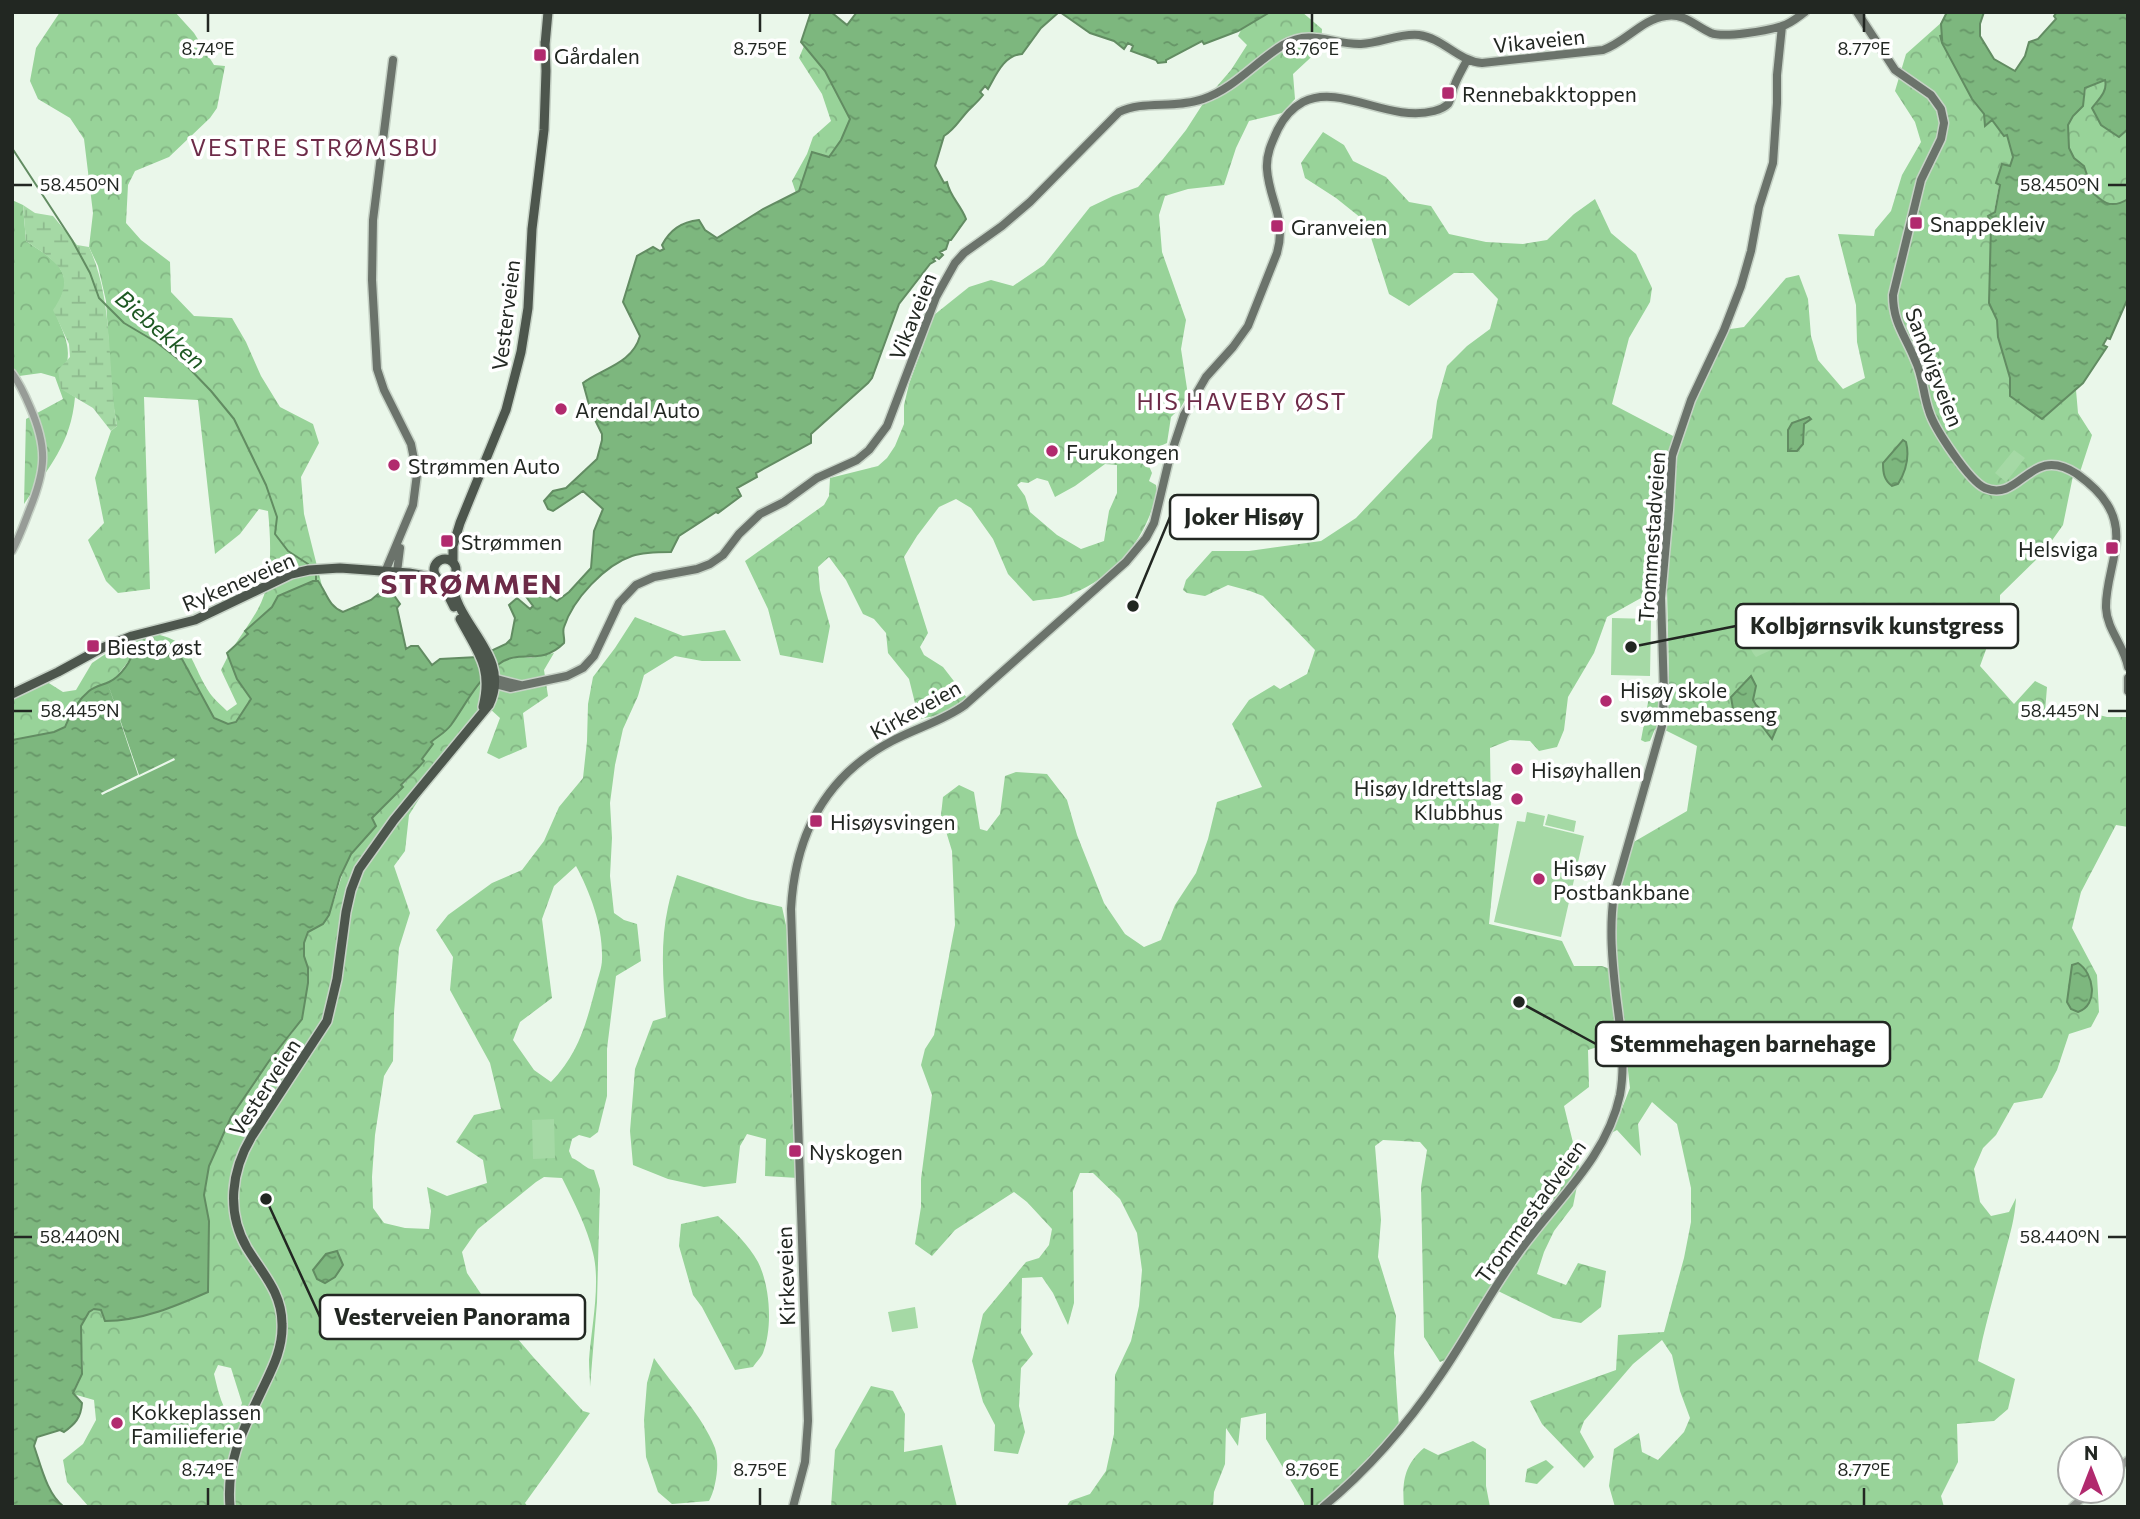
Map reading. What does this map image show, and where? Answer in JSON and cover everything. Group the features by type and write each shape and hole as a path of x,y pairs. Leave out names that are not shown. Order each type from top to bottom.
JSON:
{"main road":[{"name":"Vesterveien","path":"453,562 453,546 460,523 499,431 518,368 527,315 532,229 542,147 545,102 543,71 548,12"},
{"name":"Vikaveien","path":"492,679 510,688 567,676 583,668 594,656 619,603 636,585 654,577 687,572 710,564 723,555 739,534 760,514 784,502 823,474 858,460 887,426 936,297 955,263 1030,202 1119,112 1132,107 1182,105 1211,96 1231,86 1284,44 1298,38 1322,37 1363,44 1407,35 1421,35 1433,39 1467,60 1488,63 1596,51 1616,44 1644,24 1664,16 1682,17 1709,32 1724,35 1780,27 1805,12"},
{"name":"Sandvigveien","path":"1857,12 1895,70 1926,90 1935,101 1941,109 1944,123 1941,139 1921,180 1893,295 1897,325 1918,367 1932,418 1938,431 1967,471 1985,488 2010,487 2036,469 2052,464 2067,468 2081,477 2107,503 2114,521 2117,542 2106,612 2128,667"},
{"name":"Trommestadveien","path":"1323,1507 1375,1459 1423,1401 1500,1279 1586,1168 1611,1125 1616,1109 1622,1064 1611,921 1614,894 1662,726 1664,694 1661,598 1672,457 1691,400 1737,297 1751,251 1759,207 1773,163 1780,27"},
{"path":"386,570 415,497 417,474 411,444 384,390 377,369 372,280 373,220 393,60"},
{"name":"Vikaveien","path":"1447,104 1467,60"},
{"name":"Kirkeveien","path":"793,1507 805,1462 808,1421 791,909 795,867 803,839 829,795 861,760 892,741 942,719 965,705 1126,562 1146,538 1154,523 1169,460 1184,415 1206,377 1248,326 1278,253 1280,223 1268,177 1267,162 1271,143 1286,116 1302,103 1324,96 1401,113 1425,113 1443,108 1447,104"},
{"name":"Vesterveien","path":"438,562 460,523"},
{"path":"397,570 402,535"},
{"path":"482,652 434,572 438,562 448,559 453,562 456,569 453,592 482,652 492,679"},
{"name":"Rykeneveien","path":"409,573 438,562"},
{"name":"Rykeneveien","path":"12,694 102,648 132,636 194,620 291,574 327,568 397,570 439,579"},
{"path":"439,579 453,579"},
{"path":"2128,678 2128,691"},
{"name":"Vesterveien","path":"230,1507 229,1478 235,1450 277,1358 282,1334 278,1300 270,1281 248,1249 238,1228 233,1202 236,1171 252,1136 327,1021 336,987 346,912 359,869 394,820 489,705 492,679"}],"street":[{"path":"12,373 20,384 39,428 43,466 39,487 12,551"}],"green space":[{"path":"60,12 175,12 194,33 214,65 225,66 217,108 210,118 169,157 135,171 128,185 126,223 141,240 170,262 171,292 194,316 232,318 280,407 313,424 319,443 301,477 304,514 322,586 318,581 278,596 272,607 234,646 263,599 269,574 268,511 259,509 240,534 215,554 198,400 144,397 150,589 118,593 106,581 88,540 104,523 95,478 111,431 117,426 112,397 106,301 98,266 89,247 93,213 84,139 70,118 38,99 30,81 36,48"},
{"path":"1270,12 1302,12 1322,29 1321,48 1293,74 1295,99 1282,113 1249,121 1236,148 1224,185 1188,189 1165,196 1159,215 1162,252 1186,320 1181,349 1188,395 1171,417 1167,443 1156,448 1148,464 1152,473 1149,481 1156,485 1156,496 1147,521 1131,549 1108,573 1080,590 1061,597 1033,601 1008,574 993,539 971,508 956,499 939,507 904,557 928,633 920,647 924,655 943,667 967,698 940,715 919,719 909,679 888,653 886,633 874,619 863,614 846,580 829,557 818,567 820,590 830,626 823,663 780,655 768,609 745,561 824,505 829,496 830,478 878,466 887,458 904,424 904,405 909,384 934,315 969,287 991,280 1013,286 1044,265 1090,207 1138,187 1163,159 1206,99 1231,70 1247,45 1238,36 1242,28","holes":["1105,464 1117,465 1117,493 1109,511 1104,541 1081,549 1057,535 1030,512 1025,496 1017,485 1037,478 1048,481 1055,497"]},
{"path":"1942,22 1942,43 1972,99 1984,114 1986,126 1992,120 2004,135 2007,134 2013,157 2010,166 2003,164 1994,212 1988,217 1991,225 1989,303 1997,320 1998,337 2011,383 2042,419 2076,390 2078,413 2092,435 2080,472 2074,471 2063,525 2043,553 2000,595 2000,611 1980,666 2014,704 2035,681 2047,687 2045,712 2128,717 2128,827 2116,825 2081,892 2072,928 2097,975 2099,1012 2091,1027 2069,1034 2057,1070 2042,1098 2014,1103 1996,1135 1983,1148 1974,1169 1980,1202 1991,1216 2009,1212 2016,1198 2012,1226 1978,1361 2015,1379 2008,1409 1994,1421 1957,1424 1958,1462 1941,1496 1944,1507 1615,1507 1609,1486 1614,1449 1639,1433 1642,1452 1658,1460 1684,1432 1690,1418 1680,1391 1672,1355 1662,1340 1633,1364 1584,1421 1580,1432 1594,1457 1584,1468 1542,1424 1530,1401 1616,1370 1618,1335 1664,1332 1684,1258 1691,1222 1691,1188 1677,1124 1652,1102 1638,1124 1641,1156 1617,1130 1600,1139 1617,1121 1630,1088 1627,1062 1613,1042 1588,1050 1589,1087 1564,1106 1580,1171 1573,1206 1554,1231 1537,1274 1566,1285 1578,1263 1606,1271 1601,1307 1581,1323 1553,1318 1492,1288 1451,1358 1440,1362 1424,1337 1421,1187 1427,1150 1420,1142 1383,1140 1375,1146 1381,1220 1378,1257 1396,1316 1394,1353 1399,1427 1329,1507 1304,1507 1266,1439 1266,1413 1241,1418 1238,1446 1226,1428 1225,1464 1214,1492 1213,1507 1066,1507 1070,1501 1090,1494 1106,1471 1114,1434 1115,1375 1131,1341 1139,1306 1142,1270 1137,1233 1120,1199 1093,1173 1080,1173 1073,1191 1074,1303 1068,1325 1042,1277 1022,1278 1021,1333 1033,1354 1021,1368 1019,1406 1025,1432 1018,1454 994,1451 995,1425 983,1402 972,1361 983,1314 1026,1262 1039,1258 1049,1245 1052,1229 1014,1192 955,1230 932,1256 915,1244 932,1095 921,1065 925,1049 934,1035 955,925 952,851 941,815 943,797 959,785 974,792 980,829 987,831 1000,814 1005,776 1016,772 1047,774 1067,800 1077,835 1104,903 1125,934 1144,947 1161,940 1175,905 1196,873 1217,802 1262,787 1232,724 1249,700 1274,685 1280,689 1307,674 1315,650 1263,596 1228,585 1205,596 1187,593 1183,590 1186,580 1212,551 1249,551 1321,541 1356,518 1432,438 1437,401 1447,366 1467,346 1490,329 1498,299 1473,273 1454,273 1409,306 1389,294 1366,222 1305,178 1301,163 1323,132 1344,145 1353,161 1386,177 1409,202 1431,206 1449,234 1486,242 1523,244 1547,240 1574,214 1595,199 1611,233 1636,254 1652,288 1650,302 1629,338 1612,404 1675,437 1724,330 1744,327 1786,278 1799,275 1808,299 1811,336 1818,360 1843,389 1865,378 1857,342 1856,305 1838,234 1874,236 1875,230 1891,211 1902,175 1921,142 1915,122 1895,91 1906,54","holes":["1667,590 1669,676 1649,697 1641,740 1650,741 1655,729 1667,731 1697,746 1687,811 1632,843 1621,879 1616,916 1617,954 1610,969 1602,966 1574,966 1562,941 1489,924 1499,823 1491,814 1490,748 1510,740 1530,741 1539,751 1557,747 1564,730 1568,697 1594,653 1607,617 1641,598"]},
{"path":"804,46 825,71 850,119 841,140 829,157 812,152 796,193 792,181 813,137 831,121 822,94 799,58"},
{"path":"2105,80 2104,91 2092,108 2101,125 2119,137 2128,129 2128,199 2115,204 2100,200 2087,187 2084,167 2074,158 2069,148 2068,125 2083,106 2086,88"},
{"path":"12,200 23,205 26,241 55,262 64,277 61,297 54,310 68,348 61,388 75,397 64,442 24,504 26,419 63,399 55,377 41,373 12,377"},
{"path":"23,205 35,213 53,216 77,245 89,247 103,289 106,312 117,426 111,431 93,408 61,389 58,370 70,357 69,344 53,310 64,286 64,277 54,262 26,241"},
{"path":"2014,450 2025,458 2006,482 1995,473"},
{"path":"635,617 683,636 725,630 741,661 702,661 675,656 644,675 623,729 615,765 610,803 610,876 614,913 637,924 641,961 616,976 607,1049 607,1096 598,1132 590,1138 579,1135 572,1139 569,1151 572,1158 594,1170 600,1189 597,1302 590,1387 589,1360 596,1292 595,1265 584,1224 562,1178 544,1177 536,1182 478,1229 462,1252 467,1273 487,1303 583,1411 590,1413 525,1503 528,1507 89,1507 67,1482 63,1460 83,1444 96,1420 94,1400 73,1394 82,1372 81,1334 86,1316 91,1311 101,1310 103,1317 150,1314 208,1291 209,1221 204,1195 209,1166 231,1117 269,1061 293,1032 308,968 304,943 308,932 325,919 350,856 376,826 372,818 424,762 422,760 431,743 458,714 480,681 500,663 516,656 531,658 554,653 544,670 548,696 523,713 527,747 499,759 487,753 500,718 489,708 429,783 409,815 405,851 394,866 410,913 399,948 393,1061 384,1076 375,1135 373,1208 384,1223 405,1228 429,1229 431,1211 427,1187 447,1196 487,1183 483,1160 456,1142 474,1115 501,1109 490,1063 450,990 453,957 436,930 448,915 492,883 522,870 544,841 559,807 583,778 588,704 593,677","holes":["576,866 595,911 602,962 589,1013 575,1049 551,1082 534,1070 513,1040 520,1022 552,998 542,919 554,886","218,1365 231,1368 242,1403 236,1421 227,1412 219,1394 214,1374"]},
{"path":"1779,617 1789,621 1789,630 1773,649 1756,657 1750,647 1749,632 1755,623 1761,620"},
{"path":"1612,618 1651,619 1650,676 1611,675"},
{"path":"150,633 165,636 184,648 212,696 227,711 237,704 221,670 228,656 237,679 251,699 236,722 228,724 214,718 182,659 141,645 113,681 92,688 70,715 65,727 54,732 12,740 12,693 44,680 63,692 76,690 92,663 116,647"},
{"name":"Hisøy Postbankbane","path":"1527,812 1545,816 1543,826 1584,836 1561,937 1494,922 1517,821 1525,822"},
{"path":"1548,814 1576,821 1574,832 1545,825"},
{"path":"677,875 748,899 782,907 790,943 798,1178 765,1176 766,1139 747,1134 740,1146 736,1183 704,1187 668,1179 633,1165 630,1131 635,1069 653,1021 666,1017 663,976 665,921"},
{"path":"554,1119 555,1158 533,1159 532,1120"},
{"path":"718,1216 750,1249 765,1283 769,1307 768,1331 763,1353 753,1367 735,1370 693,1295 679,1246 681,1224"},
{"path":"915,1307 918,1328 892,1332 888,1312"},
{"path":"654,1358 695,1413 715,1448 716,1475 709,1501 672,1504 658,1492 646,1457 644,1420 647,1383"},
{"path":"871,1386 893,1391 905,1414 904,1452 942,1445 957,1507 831,1507 835,1450"},
{"path":"1473,1441 1486,1449 1486,1486 1490,1507 1404,1507 1406,1474 1417,1454 1424,1448 1438,1455"},
{"path":"1546,1460 1554,1467 1537,1484 1525,1482 1527,1469"}],"water":[{"path":"811,12 831,12 847,25 857,12 1059,12 1041,28 1022,54 1005,62 988,89 985,86 980,92 983,95 981,98 944,136 935,166 944,183 947,182 966,219 949,240 946,249 940,252 943,255 939,259 933,259 935,261 899,304 868,383 811,434 811,443 756,473 757,477 737,488 741,496 679,536 671,552 632,556 601,575 582,595 568,616 563,631 564,643 555,650 538,656 507,659 491,670 449,728 431,742 433,744 422,759 424,761 372,818 376,826 351,854 340,877 329,915 323,924 308,932 304,943 308,983 302,1019 231,1117 209,1166 204,1195 209,1221 208,1292 145,1316 105,1321 101,1310 94,1309 89,1312 81,1326 82,1374 73,1393 82,1403 79,1417 64,1432 60,1430 37,1437 34,1446 49,1487 64,1507 12,1507 12,740 54,732 65,727 85,695 91,689 118,676 129,662 133,647 141,645 182,659 214,718 228,724 236,722 251,699 237,679 227,653 248,634 245,631 272,607 278,596 313,581 318,581 331,603 343,612 371,600 383,590 391,591 400,604 397,608 406,649 418,646 432,665 440,659 478,657 511,639 515,618 509,605 517,598 530,609 533,606 513,579 544,576 534,580 533,586 557,601 569,592 591,568 594,531 603,509 583,491 553,511 548,509 544,501 553,491 566,488 597,459 602,434 591,412 583,383 624,359 631,353 640,336 623,302 637,256 653,247 660,251 664,249 662,245 672,231 693,221 699,220 705,230 717,238 763,209 799,191 812,152 829,157 841,140 850,119 825,71 801,42"},
{"path":"1060,12 1270,12 1238,31 1204,44 1202,41 1166,62 1158,63 1131,51 1133,46 1128,43 1124,49 1114,41 1090,33"},
{"path":"1947,12 1984,12 1980,36 1994,59 2015,71 2025,56 2029,42 2038,39 2056,19 2054,16 2057,12 2128,12 2128,129 2119,137 2101,125 2092,108 2104,91 2105,80 2085,88 2083,106 2068,125 2069,148 2074,158 2084,166 2087,187 2101,200 2110,204 2128,199 2128,298 2110,339 2107,338 2103,345 2107,347 2083,383 2042,419 2010,396 2010,378 1998,337 1997,320 1989,303 1991,225 1988,216 1995,212 2000,185 1996,183 2002,164 2010,166 2013,157 2007,135 2004,136 1992,120 1985,126 1984,114 1972,99 1942,43 1941,24"},
{"path":"1809,417 1811,419 1804,424 1803,444 1797,451 1788,451 1788,430 1792,423"},
{"path":"1903,440 1908,453 1906,464 1898,484 1892,486 1884,476 1883,463"},
{"path":"1751,676 1756,686 1753,700 1778,725 1772,739 1756,718 1733,709 1731,697"},
{"path":"2078,963 2088,974 2092,989 2089,1003 2078,1012 2071,1009 2067,1002 2072,965"},
{"path":"337,1251 343,1265 335,1277 325,1283 317,1279 313,1270 326,1254"}],"pier":[{"path":"108,684 139,775 174,758 175,760 102,795 101,793 138,775"}],"waterway":[{"name":"Biebekken","path":"12,148 72,240 90,273 99,298 124,323 156,342 186,365 234,419 266,485 277,517 275,534 288,551 308,564"},
{"path":"316,576 316,581"}],"place":[{"name":"Gårdalen","path":"540,55"},
{"name":"Rennebakktoppen","path":"1448,93"},
{"name":"Snappekleiv","path":"1916,223"},
{"name":"Granveien","path":"1277,226"},
{"name":"Arendal Auto","path":"561,409"},
{"name":"Furukongen","path":"1052,451"},
{"name":"Strømmen Auto","path":"394,465"},
{"name":"Strømmen","path":"447,541"},
{"name":"Helsviga","path":"2112,548"},
{"name":"Joker Hisøy","path":"1133,606"},
{"name":"Biestø øst","path":"93,646"},
{"name":"Kolbjørnsvik kunstgress","path":"1631,647"},
{"name":"Hisøy skole svømmebasseng","path":"1606,701"},
{"name":"Hisøyhallen","path":"1517,769"},
{"name":"Hisøy Idrettslag Klubbhus","path":"1517,799"},
{"name":"Hisøysvingen","path":"816,821"},
{"name":"Hisøy Postbankbane","path":"1539,879"},
{"name":"Stemmehagen barnehage","path":"1519,1002"},
{"name":"Nyskogen","path":"795,1151"},
{"name":"Vesterveien Panorama","path":"266,1199"},
{"name":"Kokkeplassen Familieferie","path":"117,1423"}],"district":[{"name":"VESTRE STRØMSBU","path":"315,147"},
{"name":"HIS HAVEBY ØST","path":"1242,401"},
{"name":"STRØMMEN","path":"472,583"}]}
